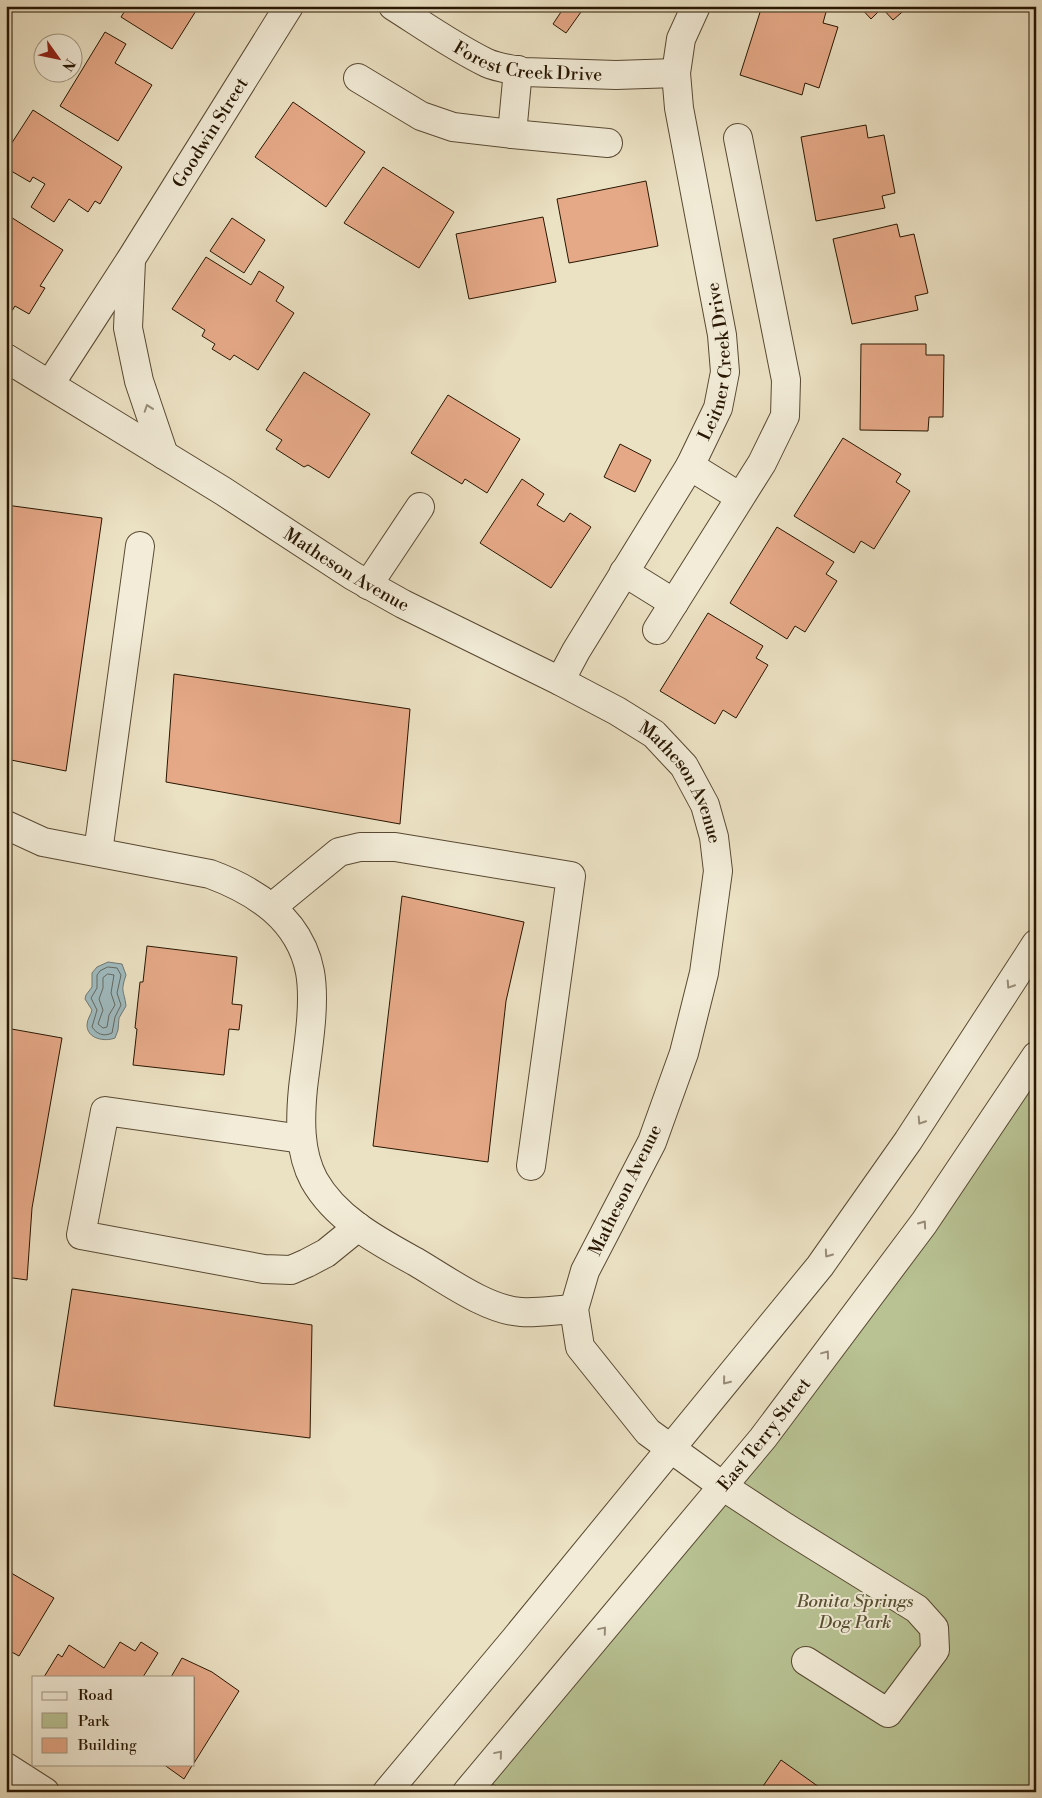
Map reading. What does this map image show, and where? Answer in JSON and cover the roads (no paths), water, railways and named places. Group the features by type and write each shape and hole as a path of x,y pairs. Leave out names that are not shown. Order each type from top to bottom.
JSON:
{"street":[{"name":"Goodwin Street","path":"50,384 131,259 289,6"},
{"name":"Forest Creek Drive","path":"393,6 456,46 488,63 524,72 616,75 676,73"},
{"name":"Leitner Creek Drive","path":"560,681 576,651 690,466 718,408 725,372 722,334 679,108 676,73 681,39 696,6"},
{"path":"512,134 518,70"},
{"path":"358,78 421,116 453,127 608,142"},
{"path":"657,630 762,463 785,416 786,380 738,138"},
{"name":"Goodwin Street","path":"131,259 128,328 139,381 164,454"},
{"name":"Matheson Avenue","path":"6,358 164,454 368,585 617,711 654,734 684,766 705,805 714,837 718,871 704,973 684,1053 652,1142 584,1272 574,1308 580,1347 648,1432 724,1487 917,1609 934,1628 935,1650 888,1713 806,1661"},
{"path":"690,466 740,497"},
{"path":"368,585 420,507"},
{"path":"98,852 140,546"},
{"path":"624,572 674,604"},
{"path":"6,825 43,842 210,874 232,882 272,907 291,927 303,949 310,972 312,1002 300,1120 304,1154 314,1180 330,1202 358,1227 374,1238 490,1304 520,1312 574,1308"},
{"path":"272,907 339,852 360,848 395,846 571,876 531,1166"},
{"path":"387,1792 825,1258 908,1141 1036,944"},
{"name":"East Terry Street","path":"467,1792 724,1487 763,1438 924,1223 1036,1056"},
{"path":"302,1139 105,1111 81,1235 264,1269 291,1270 326,1253 358,1227"},
{"path":"6,1767 45,1792"}],"water":[{"path":"108,962 122,964 126,975 123,988 126,1006 119,1018 115,1038 106,1040 90,1034 87,1023 92,1010 85,999 92,987 92,973 97,967"}],"park label":[{"name":"Bonita Springs Dog Park","path":"855,1611"}]}
